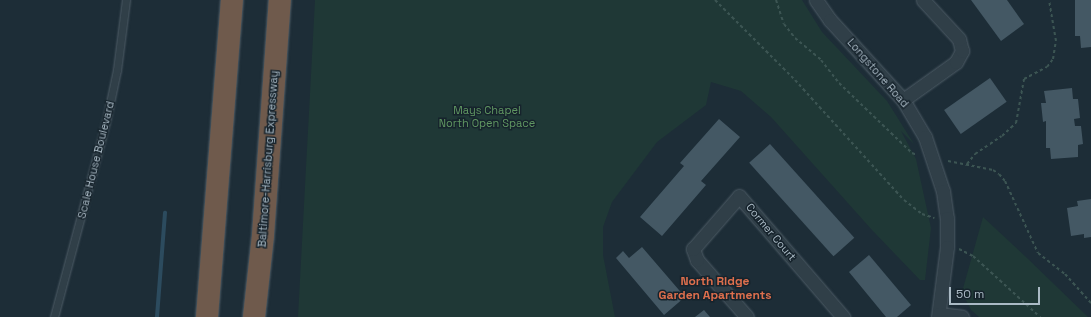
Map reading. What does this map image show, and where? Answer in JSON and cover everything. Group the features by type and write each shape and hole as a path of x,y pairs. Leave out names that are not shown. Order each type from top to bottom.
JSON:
{"highway":[{"path":"207,317 232,0"},
{"name":"Baltimore-Harrisburg Expressway","path":"254,317 263,235 280,0"}],"street":[{"name":"Longstone Road","path":"816,0 830,20 903,100 941,162 947,218 947,247 939,316"},
{"path":"903,100 956,62 962,51 959,39 923,0"},
{"name":"Cormer Court","path":"747,317 697,260 693,249 739,196 843,317"},
{"path":"939,316 962,317"}],"lane":[{"name":"Scale House Boulevard","path":"54,317 106,122 117,70 126,0"}],"path":[{"path":"715,0 806,92 904,200 922,214 934,218"},
{"path":"776,0 784,24 795,38 821,60 839,82 912,152 941,162 967,164 993,170 1005,181 1031,241 1038,253 1065,274 1091,303"},
{"path":"967,164 975,154 1002,136 1016,123 1024,79 1047,67 1053,59 1056,41 1049,0"},
{"path":"959,248 973,256 1040,317"}],"green space":[{"name":"Mays Chapel North Open Space","path":"315,0 802,0 822,32 887,101 914,144 901,131 916,159 931,228 925,280 920,280 872,230 771,117 741,91 711,82 706,105 657,142 612,202 603,227 603,255 615,317 298,317"},
{"path":"983,217 1088,317 979,317 971,310 962,292"}],"building":[{"path":"971,0 1007,0 1024,24 1001,41"},
{"path":"1075,0 1091,0 1091,47 1081,48 1080,36 1075,36"},
{"path":"990,78 1007,102 961,134 944,110"},
{"path":"1072,88 1073,99 1078,99 1080,118 1074,119 1075,126 1081,126 1083,144 1078,145 1078,157 1051,159 1050,148 1046,148 1046,121 1043,122 1041,103 1046,103 1044,91"},
{"path":"719,119 740,137 701,181 706,185 662,236 640,217 684,166 680,163"},
{"path":"770,144 854,238 834,256 749,163"},
{"path":"1091,199 1091,237 1084,238 1084,234 1071,236 1067,208 1078,206 1077,201"},
{"path":"642,247 685,297 664,315 616,258 623,251 629,258"},
{"path":"869,255 911,305 897,317 886,317 849,272"},
{"path":"704,310 710,317 695,317"}],"waterway":[{"path":"157,317 165,213"}],"district":[{"name":"North Ridge Garden Apartments","path":"715,289"}]}
